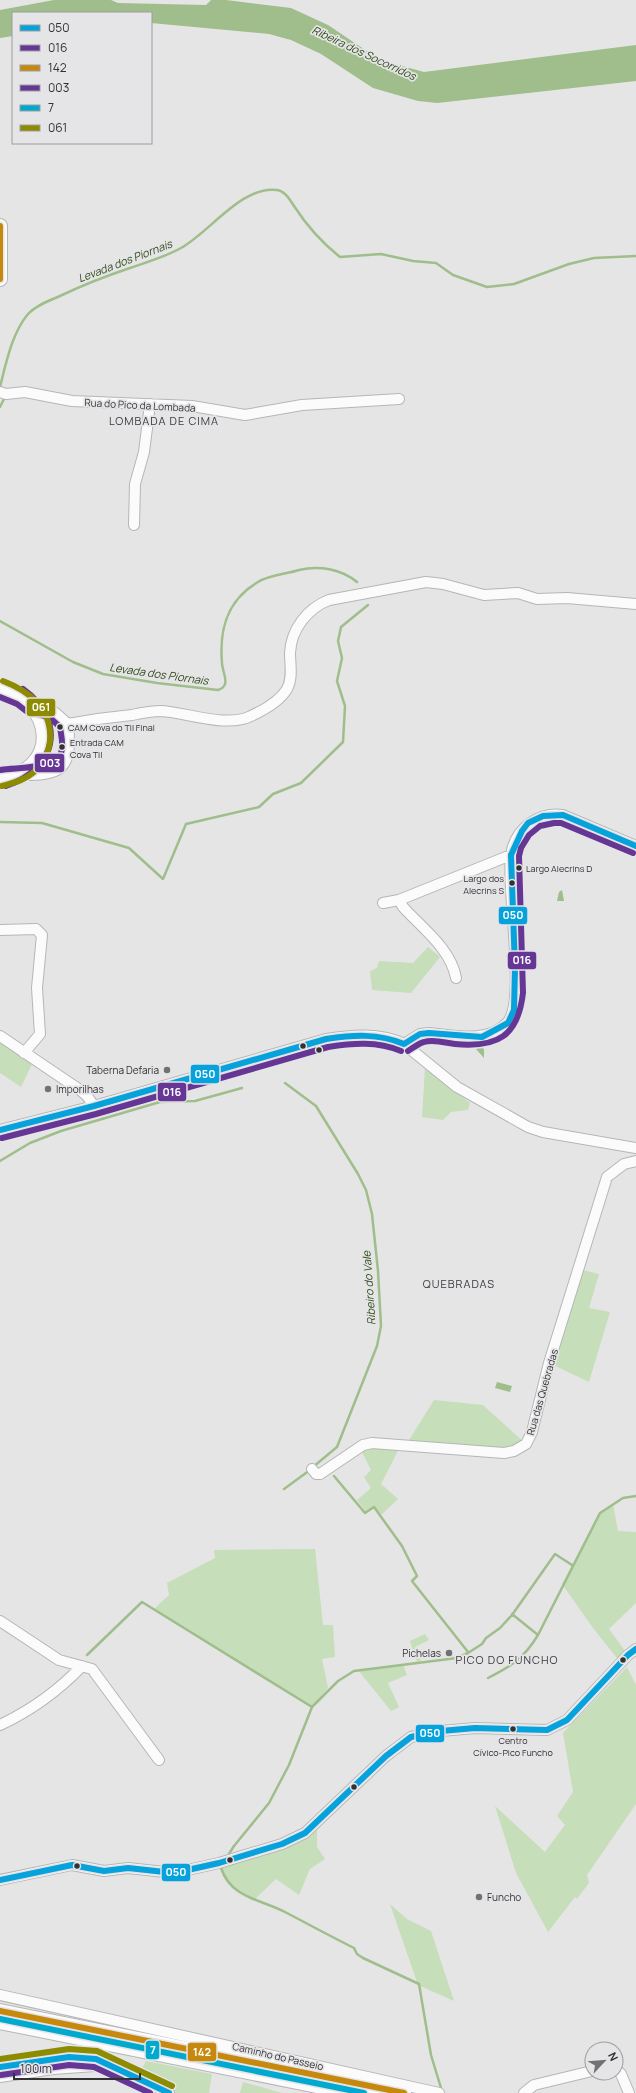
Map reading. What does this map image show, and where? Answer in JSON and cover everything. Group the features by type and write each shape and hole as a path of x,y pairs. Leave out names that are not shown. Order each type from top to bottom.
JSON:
{"highway":[{"path":"0,226 0,279"},
{"path":"0,2011 404,2093"},
{"path":"0,2022 352,2093"}],"main road":[{"path":"0,688 21,697 29,704 38,716 42,726 40,751 30,766 16,775 0,778"}],"street":[{"name":"Rua do Pico da Lombada","path":"0,392 6,394 25,392 72,401 192,406 245,415 302,405 399,398"},
{"path":"134,525 136,484 144,452 150,404"},
{"path":"68,724 161,711 191,717 241,720 251,716 273,703 286,689 290,678 290,650 296,628 308,613 320,604 329,600 426,582 443,584 484,595 518,593 537,599 567,598 636,604"},
{"path":"16,775 48,773 59,769 69,756 70,741 68,724 52,710 29,704"},
{"path":"42,726 59,716"},
{"path":"404,1044 420,1034 429,1033 482,1037 508,1023 514,1010 515,968 511,855 522,831 528,823 535,819 555,814 576,820 636,846"},
{"path":"383,903 399,900 511,855"},
{"path":"399,900 402,907 445,952 454,968 456,978"},
{"path":"0,930 36,929 42,935 37,988 40,1034 24,1053"},
{"path":"0,1036 80,1090 87,1096 94,1106"},
{"path":"0,1130 94,1106 326,1039 348,1036 376,1036 395,1039 404,1044 457,1087 528,1126 543,1132 636,1148"},
{"name":"Rua das Quebradas","path":"312,1469 316,1474 320,1474 363,1445 372,1443 504,1453 514,1451 526,1444 532,1432 549,1363 608,1177 624,1164 636,1161"},
{"path":"0,1621 59,1660 92,1668 159,1760"},
{"path":"0,1880 72,1865 104,1871 128,1868 174,1873 219,1864 282,1844 305,1833 386,1756 410,1737 441,1731 480,1728 547,1730 566,1720 628,1655 636,1649"},
{"path":"0,1725 28,1711 40,1703 62,1687 82,1666"},
{"name":"Caminho do Passeio","path":"0,1995 439,2093"},
{"path":"0,2067 79,2056 96,2059 169,2093"},
{"path":"0,2077 53,2069 110,2065"},
{"path":"524,2093 534,2085 584,2073"},
{"path":"624,2081 629,2093"}],"shaded area":[{"path":"428,947 440,957 411,993 372,990 370,971 377,968 379,961 413,963"},
{"path":"0,1042 33,1062 21,1087 0,1073"},
{"path":"425,1068 470,1103 468,1110 451,1112 443,1120 422,1117"},
{"path":"579,1269 599,1274 589,1308 610,1312 589,1382 549,1363"},
{"path":"434,1400 483,1405 526,1444 514,1451 406,1445"},
{"path":"400,1447 381,1484 398,1499 380,1516 374,1508 367,1513 357,1500 371,1488 364,1477 371,1470 362,1452 365,1448"},
{"path":"613,1504 618,1531 636,1532 636,1603 609,1629 628,1655 621,1663 593,1628 562,1584 600,1513"},
{"path":"315,1549 323,1625 333,1625 335,1657 322,1659 328,1688 312,1707 154,1609 169,1595 167,1583 215,1558 214,1550"},
{"path":"425,1634 429,1640 415,1647 421,1661 417,1662 410,1641"},
{"path":"403,1664 407,1675 388,1683 399,1707 391,1711 358,1670"},
{"path":"627,1667 636,1685 636,1804 587,1875 589,1883 577,1899 575,1897 548,1932 516,1873 495,1806 545,1852 565,1825 557,1816 573,1792 563,1733"},
{"path":"317,1823 317,1847 325,1859 310,1869 299,1895 276,1879 253,1901 228,1884 219,1863 265,1848"},
{"path":"390,1904 407,1919 431,1931 454,2001 418,1985"},
{"path":"146,2061 212,2074 209,2093 169,2093 137,2078"},
{"path":"243,2082 282,2093 240,2093"}],"water":[{"name":"Ribeira dos Socorridos","path":"54,0 111,0 118,3 206,5 211,0 226,0 291,8 328,25 380,60 424,72 636,45 636,81 437,103 418,101 373,88 321,54 291,40 269,34 152,23 152,12 12,12 12,36 0,38 0,10"},
{"path":"562,890 564,901 557,901 559,892"},
{"path":"479,1046 484,1049 484,1058 476,1049"},
{"path":"497,1382 512,1386 510,1392 495,1388"}],"waterway":[{"name":"Levada dos Piornais","path":"0,387 7,358 14,339 22,322 35,308 95,281 156,259 181,248 192,241 239,202 264,190 277,190 285,194 315,233 340,257 381,254 413,261 436,263 453,275 487,287 514,284 569,264 594,258 636,256"},
{"name":"Levada dos Piornais","path":"0,407 5,397"},
{"name":"Levada dos Piornais","path":"0,621 73,662 103,674 157,683 218,690 225,685 221,650 227,616 239,597 247,589 267,578 314,568 337,571 357,582"},
{"name":"Levada dos Piornais","path":"0,822 42,823 129,848 163,879 186,824 259,807 273,794 301,783 343,742 345,706 337,681 342,658 338,641 341,627 368,605"},
{"name":"Ribeiro do Vale","path":"285,1083 316,1106 358,1174 366,1190 372,1214 378,1271 381,1326 377,1346 337,1447 313,1467"},
{"name":"Ribeiro do Vale","path":"0,1161 30,1143 61,1131 160,1102 195,1101 242,1088"},
{"name":"Ribeiro do Vale","path":"284,1489 310,1470"},
{"path":"334,1476 365,1513 374,1507 402,1546 417,1576 412,1581 468,1652"},
{"path":"512,1614 538,1635 600,1513 623,1498 636,1496"},
{"path":"227,1857 234,1846 269,1803 289,1765 312,1707 338,1681 354,1671 457,1658 468,1653 482,1644 486,1638 500,1628 512,1615 555,1554 572,1565"},
{"path":"87,1655 142,1602 312,1707"},
{"path":"488,1678 517,1661 528,1650 538,1635"},
{"path":"221,1868 226,1878 239,1892 285,1912 354,1948 357,1954 363,1958 419,1984 431,2055 441,2088"}],"transit line":[{"name":"142","path":"0,226 0,279"},
{"name":"061","path":"2,786 16,782 33,773 41,764 50,744 48,722 44,712 37,702 21,690 3,681"},
{"name":"003","path":"6,786 23,778 36,768 45,756 50,743 50,729 46,715 37,702 23,689"},
{"name":"003","path":"0,697 17,704 26,711 49,717 60,727 62,743 61,753 51,762 34,767 0,770"},
{"name":"050","path":"0,1130 94,1106 326,1039 365,1036 385,1038 404,1044 420,1034 429,1033 482,1037 508,1023 514,1010 515,968 511,855 522,831 528,823 543,816 563,815 636,846"},
{"name":"016","path":"408,1051 420,1043 428,1041 470,1045 483,1044 494,1041 511,1029 516,1020 523,993 519,856 521,848 529,835 540,826 561,823 633,853"},
{"name":"016","path":"2,1138 96,1114 328,1047 374,1044 401,1051"},
{"name":"050","path":"0,1880 72,1865 104,1871 128,1868 174,1873 219,1863 282,1844 305,1833 386,1756 411,1737 441,1731 475,1728 547,1730 567,1720 628,1655 636,1649"},
{"name":"142","path":"0,2011 404,2093"},
{"name":"7","path":"0,2019 364,2093"},
{"name":"061","path":"0,2059 69,2049 97,2051 172,2086"},
{"name":"050","path":"0,2067 69,2057 96,2059 169,2093"},
{"name":"003","path":"1,2075 69,2065 94,2067 150,2093"}],"place":[{"name":"CAM Cova do Til Final","path":"60,727"},
{"name":"Entrada CAM Cova Til","path":"62,747"},
{"name":"Largo Alecrins D","path":"519,868"},
{"name":"Largo dos Alecrins S","path":"512,883"},
{"name":"Taberna Defaria","path":"167,1070"},
{"name":"Imporilhas","path":"48,1089"},
{"name":"Pichelas","path":"449,1653"},
{"name":"Centro Cívico-Pico Funcho","path":"513,1729"},
{"name":"Funcho","path":"479,1897"}],"district":[{"name":"LOMBADA DE CIMA","path":"164,421"},
{"name":"QUEBRADAS","path":"459,1284"},
{"name":"PICO DO FUNCHO","path":"507,1660"}]}
